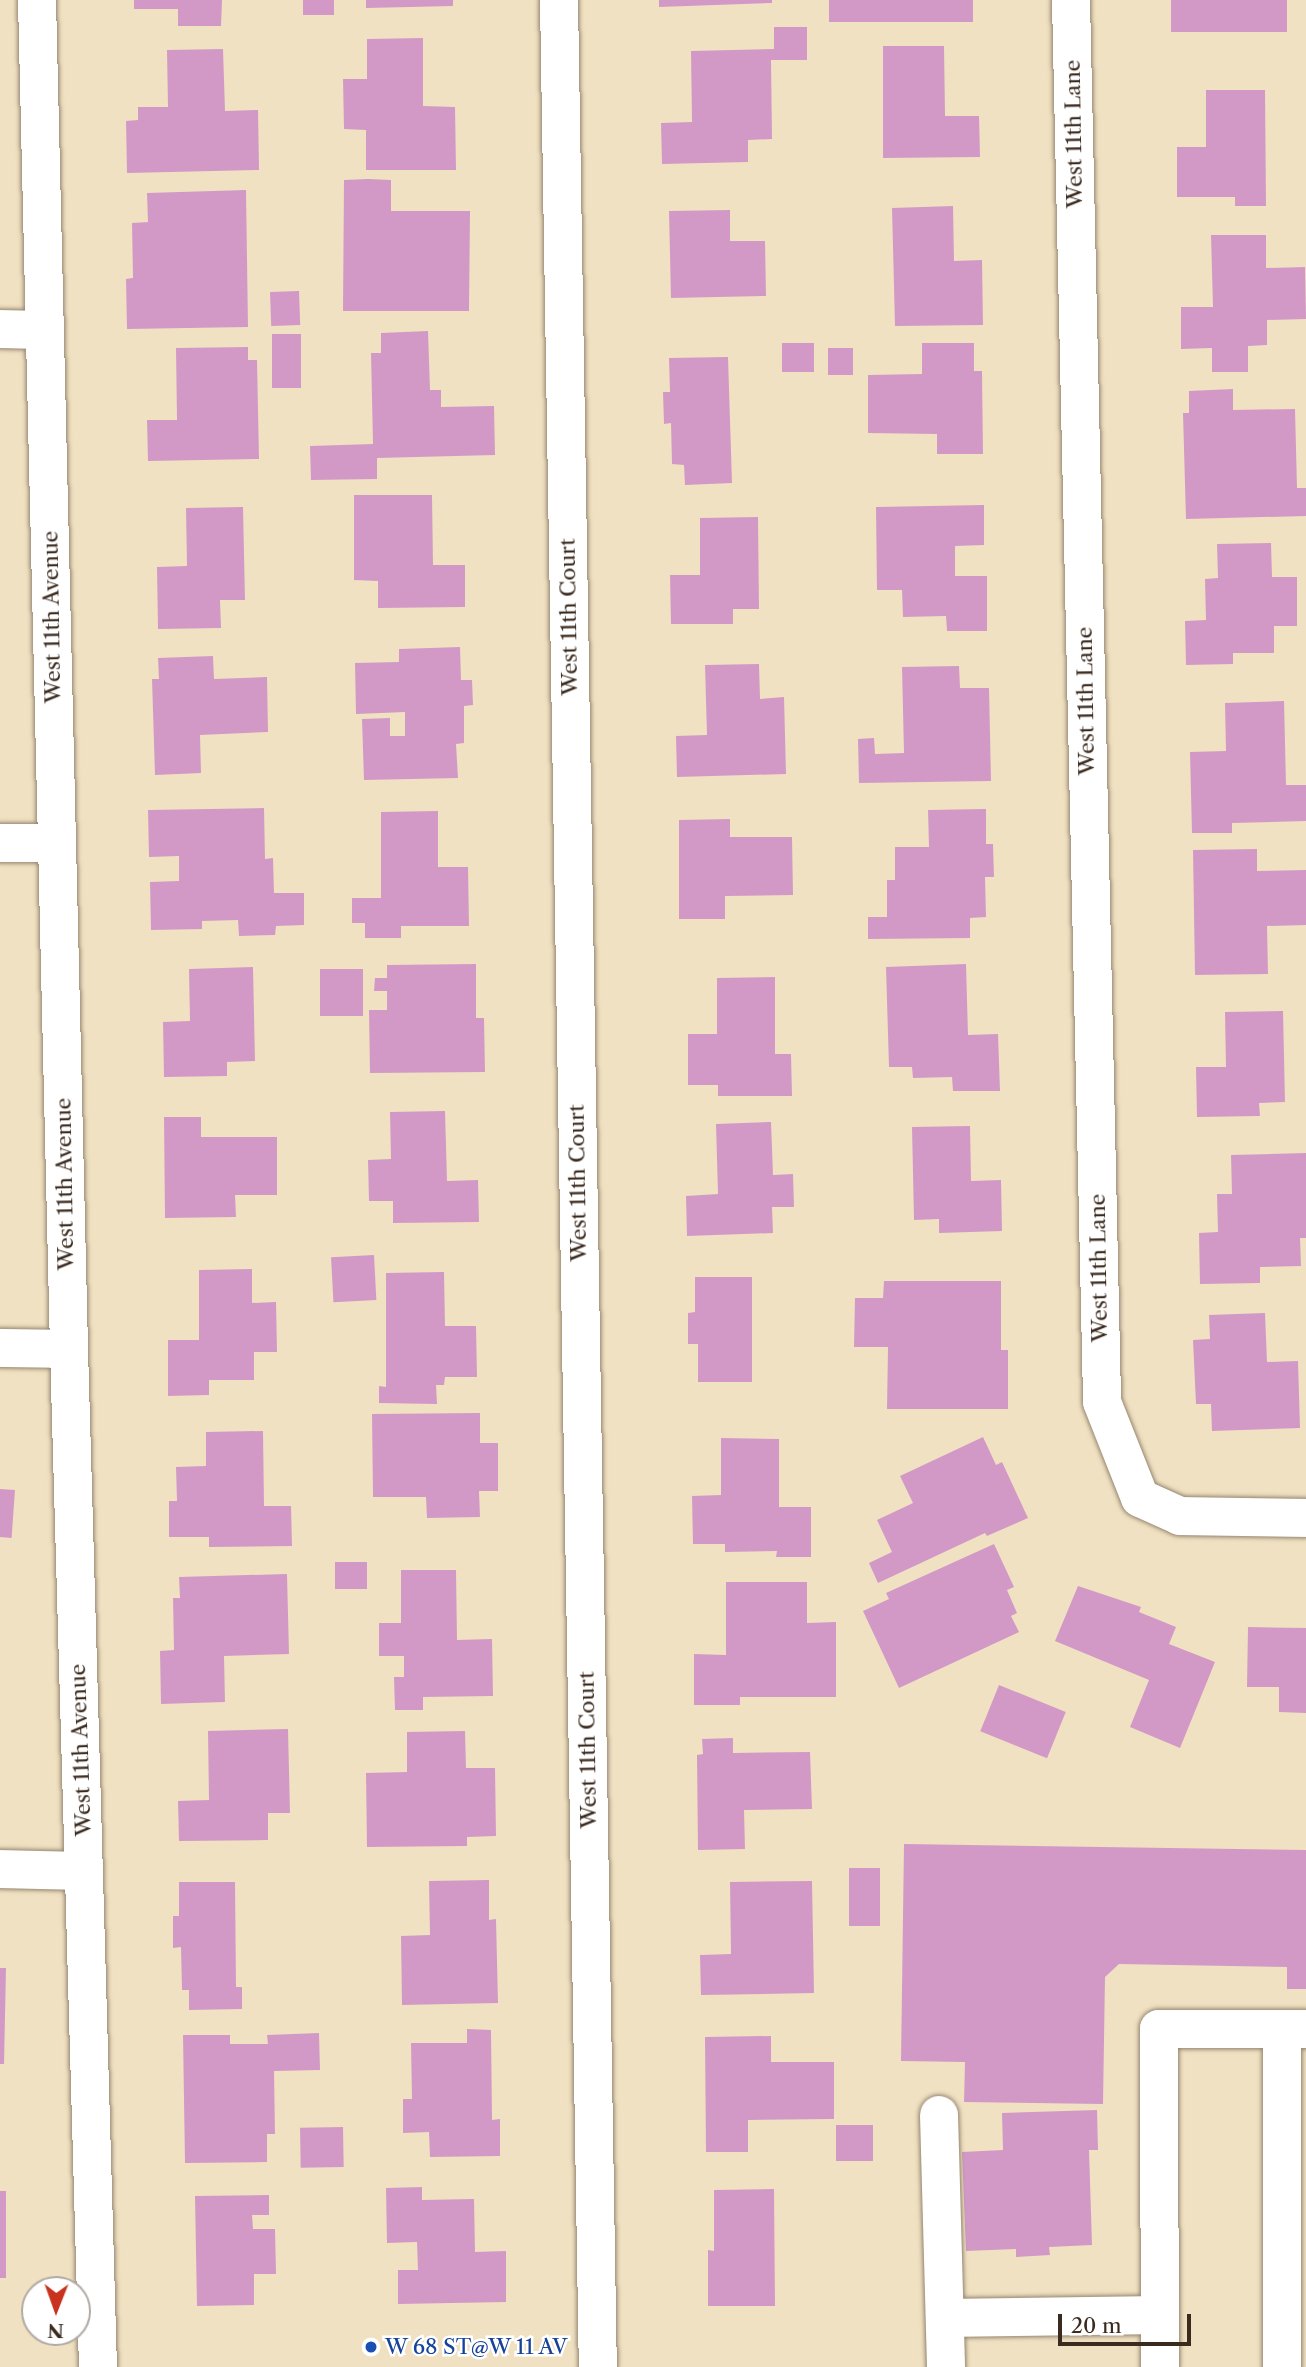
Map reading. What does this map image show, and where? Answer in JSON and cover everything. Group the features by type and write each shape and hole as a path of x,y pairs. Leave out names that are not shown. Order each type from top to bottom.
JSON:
{"street":[{"name":"West 11th Avenue","path":"37,0 69,1349 99,2367"},
{"name":"West 11th Court","path":"559,0 598,2367"},
{"name":"West 11th Lane","path":"1071,0 1102,1402 1140,1498 1180,1516 1306,1518"},
{"path":"0,329 45,330"},
{"path":"0,843 57,843"},
{"path":"0,1348 69,1349"},
{"path":"0,1869 84,1871"},
{"path":"1160,2367 1159,2029 1294,2029 1294,2270 1282,2367"},
{"path":"939,2115 946,2367"},
{"path":"945,2318 1160,2315"}],"building":[{"path":"134,0 222,0 221,26 178,26 178,9 134,9"},
{"path":"303,0 334,0 334,15 303,15"},
{"path":"366,0 453,0 453,6 366,8"},
{"path":"659,0 772,0 772,3 659,7"},
{"path":"829,0 973,0 973,22 829,22"},
{"path":"1171,0 1287,0 1287,32 1171,32"},
{"path":"774,27 807,27 807,60 771,60 772,139 748,140 748,162 662,164 661,123 692,122 691,51 774,49"},
{"path":"423,38 423,106 455,107 456,170 366,170 366,130 344,129 343,79 367,79 367,39"},
{"path":"883,46 944,46 945,116 979,116 980,157 883,158"},
{"path":"223,49 225,111 258,110 259,170 127,173 126,121 138,120 138,107 168,107 167,50"},
{"path":"1206,90 1265,90 1266,206 1235,206 1235,197 1177,197 1177,147 1206,147"},
{"path":"344,180 391,180 391,211 470,211 469,311 343,311"},
{"path":"246,190 248,327 127,329 126,279 133,278 132,223 148,222 147,193"},
{"path":"953,206 954,261 982,260 983,325 895,326 892,208"},
{"path":"730,210 730,241 765,241 766,296 671,298 669,211"},
{"path":"1211,235 1266,235 1266,268 1305,267 1306,319 1267,320 1267,345 1248,346 1248,372 1212,372 1212,348 1181,349 1181,307 1213,307"},
{"path":"299,291 300,325 271,326 270,292"},
{"path":"428,331 430,390 441,390 441,407 494,406 495,455 377,458 377,479 311,480 310,446 373,444 371,353 381,353 381,333"},
{"path":"272,334 301,334 301,388 272,388"},
{"path":"782,343 814,343 814,372 782,372"},
{"path":"922,343 974,343 974,371 982,371 983,454 937,454 937,434 868,433 868,375 922,374"},
{"path":"248,347 248,360 257,360 259,459 148,461 147,420 177,420 176,348"},
{"path":"828,348 853,348 853,375 828,375"},
{"path":"728,357 732,483 685,485 684,465 672,464 671,423 664,424 663,392 670,392 669,358"},
{"path":"1233,389 1233,410 1295,409 1297,488 1306,488 1306,516 1186,519 1183,413 1189,413 1189,391"},
{"path":"354,495 432,495 433,565 465,565 465,607 378,608 378,581 354,580"},
{"path":"984,505 984,545 955,546 955,576 987,576 987,631 947,631 946,616 903,617 902,590 877,590 876,507"},
{"path":"243,507 245,600 220,600 221,628 158,629 157,567 187,566 186,508"},
{"path":"758,517 759,609 733,609 733,624 671,624 670,575 700,575 700,518"},
{"path":"1271,543 1272,577 1297,577 1297,626 1274,626 1274,653 1233,653 1233,664 1186,665 1185,621 1206,620 1205,579 1218,578 1217,544"},
{"path":"460,647 461,680 472,680 473,705 464,706 464,743 456,744 458,778 364,780 362,719 390,718 390,736 405,736 405,712 356,714 355,663 399,662 399,649"},
{"path":"213,656 214,679 267,677 268,732 200,735 201,773 155,775 152,679 159,679 158,658"},
{"path":"759,664 760,699 784,697 786,774 677,777 676,736 707,735 705,665"},
{"path":"959,666 960,688 989,688 991,781 859,783 858,739 874,738 875,754 904,753 902,667"},
{"path":"1284,701 1286,785 1306,785 1306,821 1232,823 1232,833 1192,833 1190,752 1226,751 1225,703"},
{"path":"264,808 265,859 273,858 274,893 304,893 304,925 276,926 275,935 239,936 238,920 202,921 202,929 151,930 150,882 179,881 179,856 149,857 148,810"},
{"path":"986,809 986,844 993,844 994,877 985,877 986,917 970,918 970,938 868,939 868,917 887,917 887,880 895,880 895,847 929,847 928,810"},
{"path":"438,811 438,867 468,867 469,926 401,926 401,938 365,938 365,923 352,923 352,898 381,898 381,812"},
{"path":"730,819 730,837 792,837 793,895 725,896 725,919 679,919 679,820"},
{"path":"1257,849 1257,871 1306,870 1306,925 1267,926 1268,974 1195,975 1193,850"},
{"path":"476,964 476,1018 484,1018 485,1072 370,1073 369,1010 387,1010 387,991 374,991 375,978 387,978 387,965"},
{"path":"966,964 968,1035 998,1034 1000,1091 953,1091 952,1077 913,1078 912,1067 889,1067 886,967"},
{"path":"253,967 255,1061 227,1062 227,1076 164,1077 163,1022 190,1021 189,969"},
{"path":"320,969 363,969 363,1016 320,1016"},
{"path":"775,977 775,1054 791,1054 792,1096 718,1096 718,1085 688,1085 688,1034 717,1034 717,978"},
{"path":"1283,1011 1285,1102 1259,1103 1260,1116 1197,1117 1196,1067 1226,1067 1225,1012"},
{"path":"445,1111 447,1181 478,1180 479,1222 393,1223 393,1201 369,1201 368,1160 391,1159 390,1112"},
{"path":"164,1117 201,1117 201,1137 277,1137 277,1195 235,1195 236,1217 165,1218"},
{"path":"771,1122 773,1175 793,1174 794,1207 772,1207 773,1233 687,1236 686,1196 718,1194 716,1124"},
{"path":"970,1126 971,1181 1001,1180 1002,1231 939,1233 939,1219 914,1220 912,1127"},
{"path":"1306,1153 1306,1238 1300,1238 1301,1266 1260,1267 1260,1283 1200,1284 1199,1233 1218,1232 1217,1194 1232,1194 1231,1155"},
{"path":"374,1255 376,1300 333,1302 331,1257"},
{"path":"252,1269 252,1303 276,1302 277,1352 254,1352 254,1380 209,1380 209,1395 168,1396 168,1340 199,1340 199,1270"},
{"path":"444,1272 445,1326 476,1326 477,1377 445,1377 444,1385 436,1385 437,1404 379,1403 379,1386 386,1387 386,1273"},
{"path":"695,1277 752,1277 752,1382 698,1382 698,1344 688,1344 688,1313 695,1312"},
{"path":"884,1281 1001,1281 1001,1350 1008,1350 1008,1409 887,1409 888,1347 854,1347 855,1298 883,1298"},
{"path":"1265,1313 1267,1362 1298,1361 1300,1428 1212,1431 1211,1404 1196,1404 1193,1340 1210,1339 1209,1315"},
{"path":"480,1413 480,1443 498,1443 498,1491 479,1491 480,1517 427,1518 426,1497 373,1497 372,1414"},
{"path":"263,1431 264,1506 291,1506 292,1546 209,1547 209,1537 169,1537 169,1501 177,1501 176,1467 206,1466 206,1432"},
{"path":"983,1437 996,1465 1002,1462 1028,1518 987,1536 985,1533 878,1583 869,1563 892,1552 877,1520 913,1503 900,1476"},
{"path":"721,1438 779,1439 779,1507 811,1507 811,1557 776,1557 777,1551 725,1552 725,1544 693,1544 692,1496 721,1495"},
{"path":"0,1489 15,1490 12,1538 0,1537"},
{"path":"994,1544 1014,1587 1007,1590 1017,1613 1011,1616 1019,1632 899,1688 863,1611 889,1599 886,1593"},
{"path":"335,1562 367,1562 367,1589 335,1589"},
{"path":"401,1570 456,1570 457,1640 492,1639 493,1696 423,1697 423,1710 395,1710 394,1677 404,1677 404,1656 379,1656 379,1623 401,1623"},
{"path":"287,1574 289,1654 224,1656 225,1702 161,1704 160,1651 174,1650 173,1598 180,1598 179,1577"},
{"path":"726,1582 807,1582 807,1623 836,1622 836,1697 740,1697 740,1705 694,1705 694,1654 726,1655"},
{"path":"1078,1586 1141,1607 1139,1612 1176,1627 1169,1644 1215,1662 1180,1748 1130,1727 1149,1680 1055,1641"},
{"path":"1248,1627 1306,1628 1306,1713 1279,1712 1279,1687 1247,1687"},
{"path":"999,1685 1066,1712 1047,1758 980,1731"},
{"path":"288,1729 290,1813 268,1813 268,1840 179,1841 178,1801 209,1800 208,1731"},
{"path":"465,1731 466,1768 495,1768 496,1836 467,1837 467,1846 367,1847 366,1773 407,1772 407,1732"},
{"path":"733,1738 733,1753 810,1752 812,1809 744,1810 745,1849 698,1850 697,1755 703,1754 702,1739"},
{"path":"904,1844 1306,1850 1306,1989 1287,1989 1287,1967 1119,1964 1105,1977 1103,2104 964,2102 965,2062 901,2061"},
{"path":"849,1868 880,1868 880,1926 849,1926"},
{"path":"489,1880 489,1920 496,1919 498,2003 402,2005 401,1936 430,1935 429,1881"},
{"path":"812,1881 814,1993 701,1995 700,1955 731,1954 730,1882"},
{"path":"179,1882 235,1882 236,1987 242,1987 242,2009 189,2010 189,1990 182,1990 181,1947 173,1948 173,1916 179,1916"},
{"path":"0,1968 6,1968 4,2064 0,2064"},
{"path":"467,2029 491,2030 492,2120 500,2119 500,2156 430,2157 429,2132 403,2133 403,2099 412,2099 411,2043 467,2043"},
{"path":"319,2033 320,2070 274,2071 275,2134 267,2134 267,2162 185,2163 183,2035 230,2035 230,2044 268,2044 267,2035"},
{"path":"771,2036 771,2062 834,2062 834,2119 748,2120 748,2152 706,2152 705,2037"},
{"path":"1097,2110 1098,2150 1089,2150 1092,2245 1049,2247 1050,2255 1016,2257 1016,2249 966,2251 962,2152 1003,2150 1002,2113"},
{"path":"836,2125 873,2125 873,2161 836,2161"},
{"path":"343,2127 344,2167 301,2168 300,2128"},
{"path":"422,2187 422,2200 474,2199 475,2252 506,2251 506,2302 398,2304 398,2270 418,2270 417,2242 387,2243 386,2188"},
{"path":"774,2189 775,2306 708,2306 708,2250 714,2251 714,2190"},
{"path":"0,2191 6,2191 6,2278 0,2278"},
{"path":"269,2195 269,2215 252,2215 253,2229 275,2229 276,2274 254,2274 254,2305 197,2306 195,2196"}],"place":[{"name":"W 68 ST@W 11 AV","path":"371,2347"}]}
